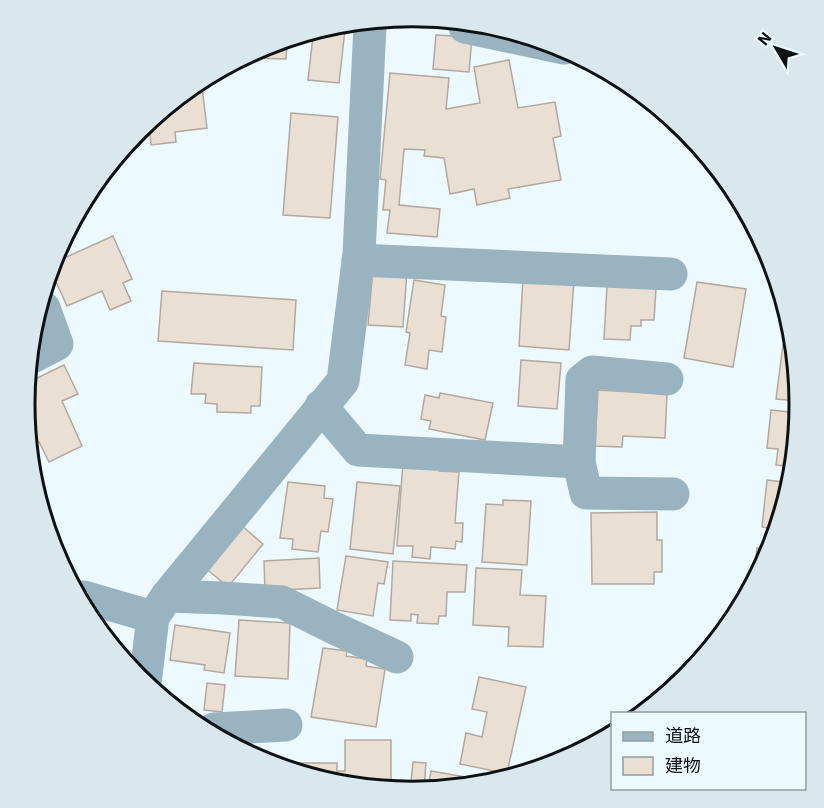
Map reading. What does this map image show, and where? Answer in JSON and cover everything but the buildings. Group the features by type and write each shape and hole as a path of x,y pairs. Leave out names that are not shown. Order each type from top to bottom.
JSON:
{"street":[{"path":"148,673 160,607 343,381 358,260 370,29"},
{"path":"358,260 671,274"},
{"path":"38,354 57,344 46,314"},
{"path":"668,379 592,372 582,380 579,462 586,493 673,494"},
{"path":"321,406 358,450 579,462"},
{"path":"90,598 160,607 223,598 282,602 397,657"},
{"path":"221,729 286,724"}]}
